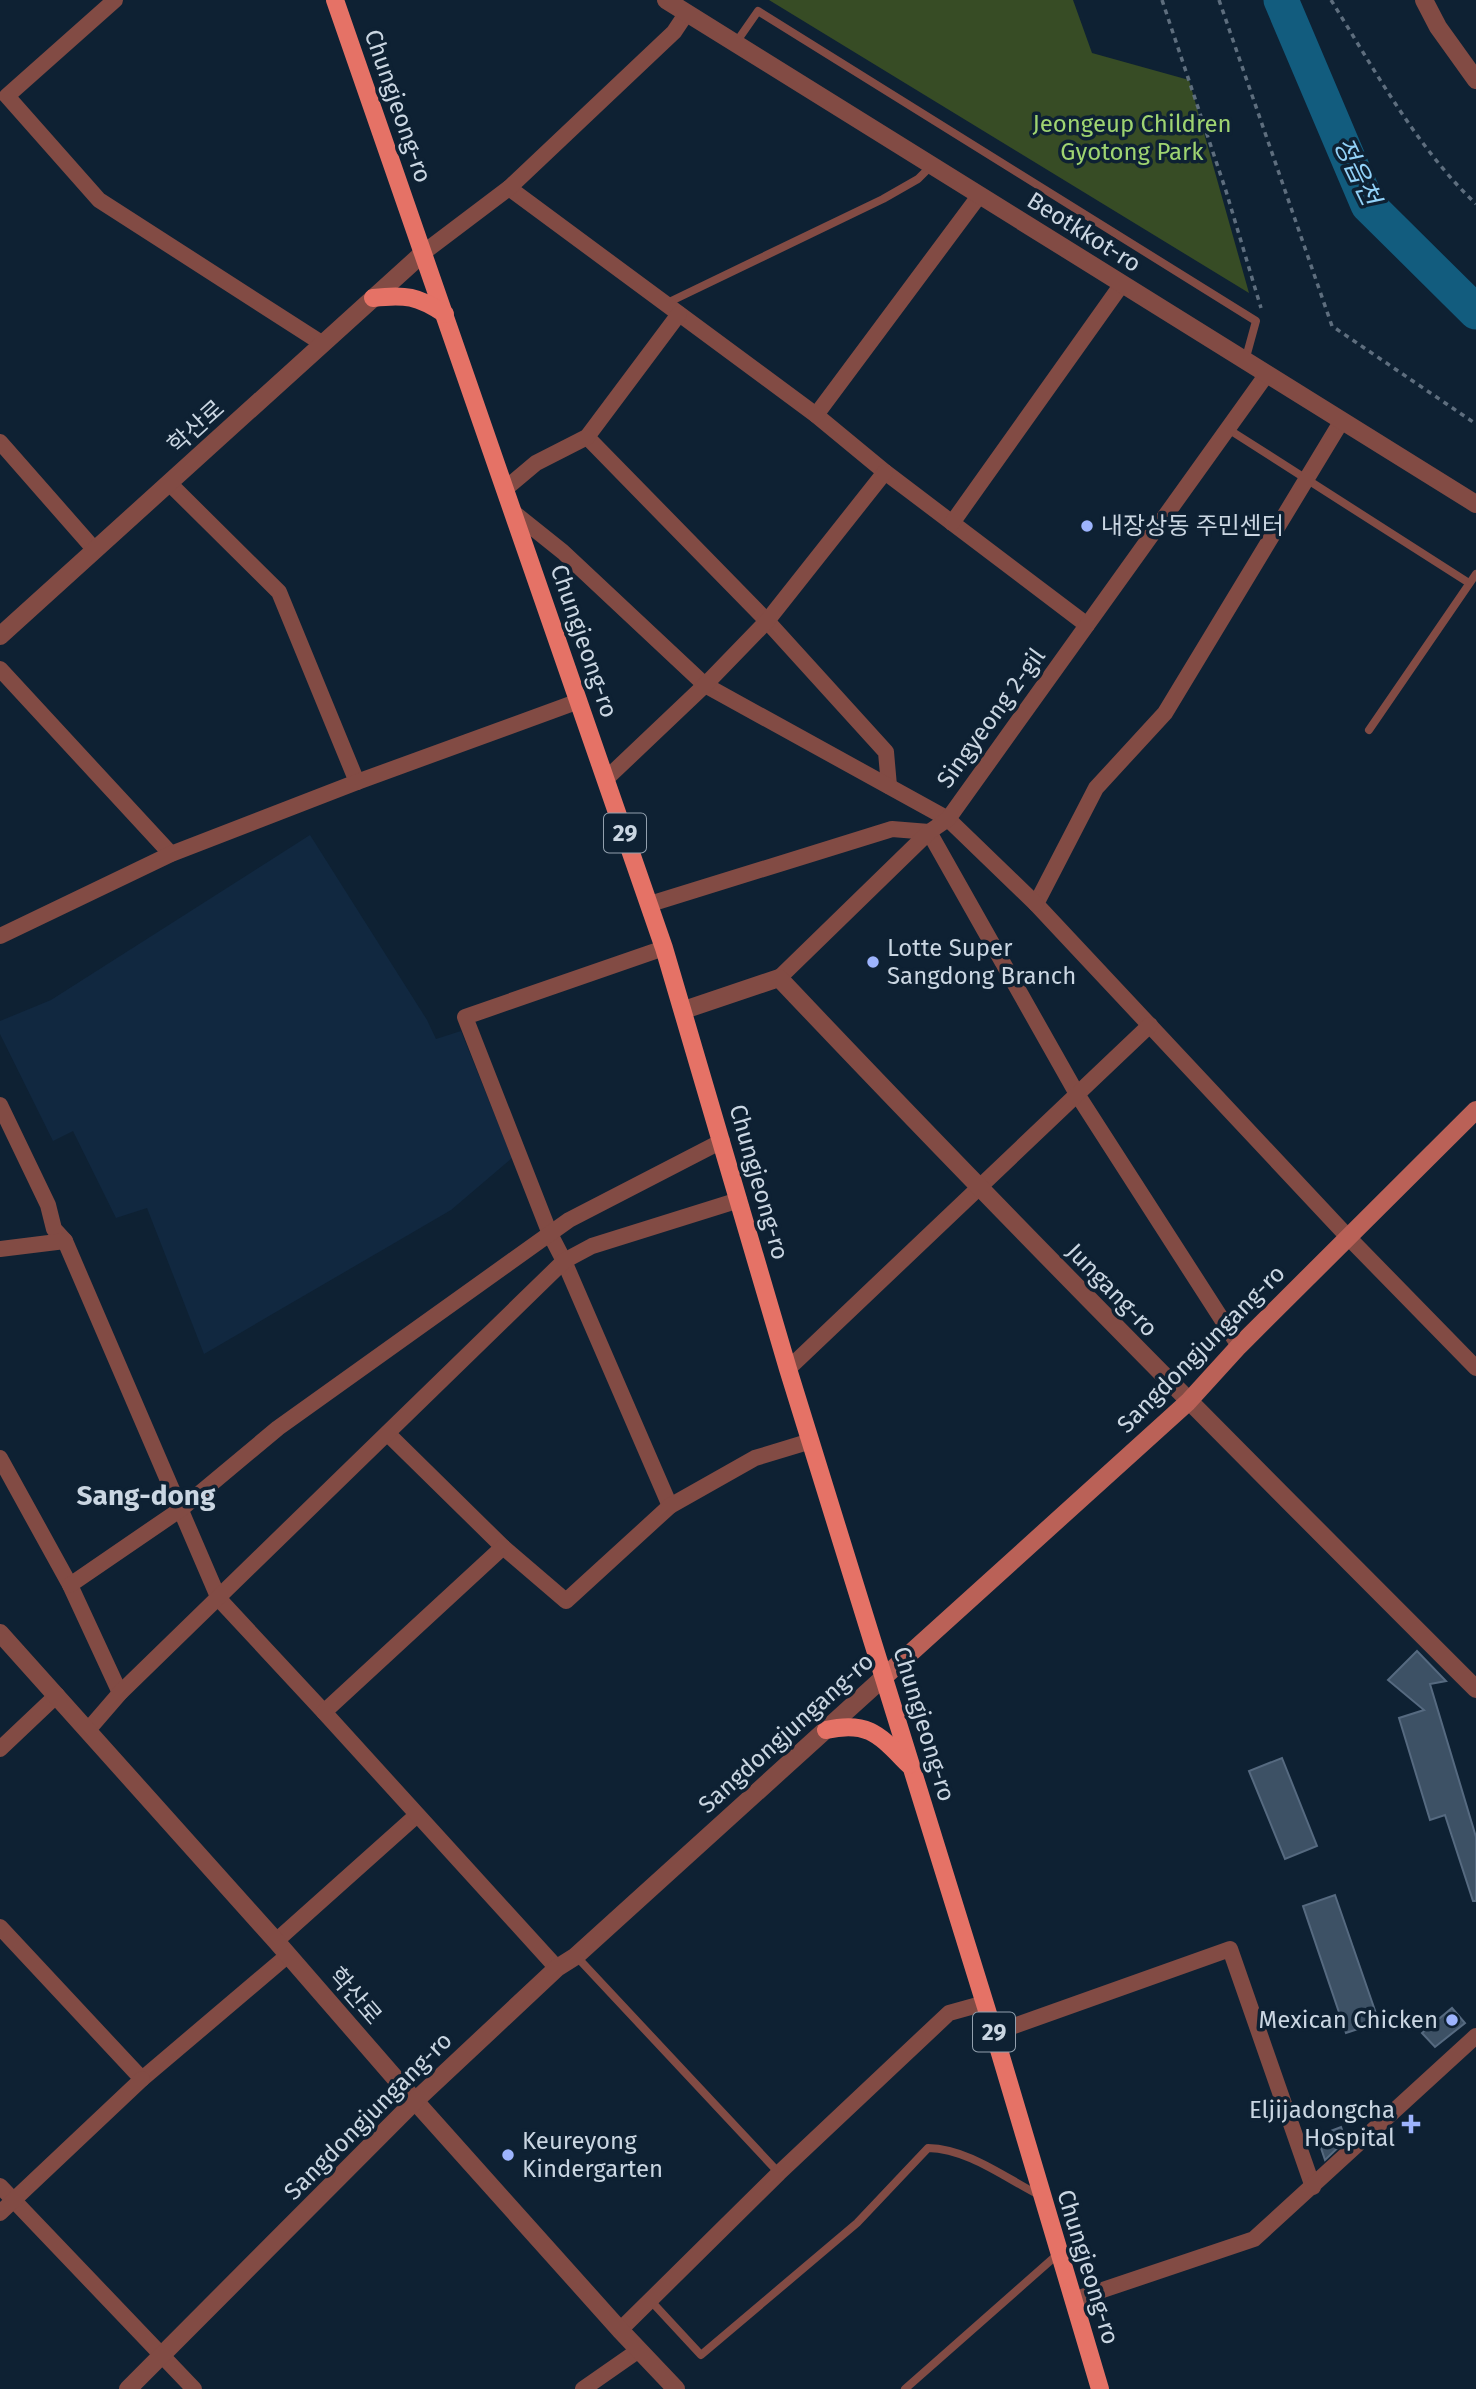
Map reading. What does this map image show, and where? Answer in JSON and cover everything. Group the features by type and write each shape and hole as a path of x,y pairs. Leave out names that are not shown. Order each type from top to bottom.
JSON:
{"main road":[{"name":"Chungjeong-ro","path":"335,0 650,904 684,1010 788,1370 985,2003 1100,2389"},
{"path":"373,298 409,297 426,301 444,314"},
{"name":"Sangdongjungang-ro","path":"884,1677 1188,1402 1239,1346 1476,1110"},
{"path":"826,1730 847,1725 866,1729 884,1740 912,1768"}],"street":[{"path":"115,0 7,96 99,200 323,344"},
{"name":"Beotkkot-ro","path":"666,0 1476,504"},
{"path":"1424,0 1438,27 1476,80"},
{"path":"423,253 509,188 674,32 686,14"},
{"path":"509,188 817,415 885,472 1087,625"},
{"path":"817,415 979,196"},
{"name":"학산로","path":"0,636 423,253"},
{"path":"953,523 1122,284"},
{"path":"505,489 536,463 587,438 679,314"},
{"name":"Singyeong 2-gil","path":"684,1010 779,978 929,832 948,819 1267,374"},
{"path":"1036,904 1096,788 1165,713 1341,422"},
{"path":"587,438 767,621 886,752 888,786"},
{"path":"0,442 94,549"},
{"path":"606,779 705,685 767,621 885,472"},
{"path":"170,484 279,592 358,782"},
{"path":"513,512 563,552 705,685 948,819 1036,904 1348,1237 1476,1368"},
{"path":"0,669 171,854"},
{"path":"0,936 171,854 579,701"},
{"path":"650,904 892,829 929,832 1077,1094 1239,1346"},
{"path":"664,948 465,1017 550,1234 670,1506"},
{"name":"Jungang-ro","path":"779,978 979,1189 1476,1689"},
{"path":"788,1370 1150,1026"},
{"path":"0,1105 48,1205 54,1229 65,1241 219,1600 557,1968"},
{"path":"70,1585 181,1509 278,1428 569,1220 722,1141"},
{"path":"88,1730 120,1693 219,1600 564,1261 593,1246 739,1200"},
{"path":"0,1249 65,1241"},
{"path":"388,1434 503,1547 566,1601 670,1506 755,1458 811,1441"},
{"path":"0,1458 70,1585 120,1693"},
{"path":"324,1712 503,1547"},
{"name":"학산로","path":"0,1633 276,1941 415,2101 676,2389"},
{"name":"Sangdongjungang-ro","path":"128,2389 415,2101 557,1968 576,1956 884,1677"},
{"path":"0,1748 57,1695"},
{"path":"276,1941 418,1815"},
{"path":"0,1927 142,2079"},
{"path":"994,2033 1230,1949 1313,2187"},
{"path":"0,2213 142,2079 287,1956"},
{"path":"620,2330 948,2012 985,2003"},
{"path":"1073,2301 1254,2239 1476,2036"},
{"path":"0,2186 194,2389"},
{"path":"583,2389 639,2350"}],"lane":[{"path":"735,44 758,11 1256,321 1245,361"},
{"path":"665,304 883,199 918,179 931,166"},
{"path":"1228,429 1469,583"},
{"path":"1369,730 1476,574"},
{"path":"576,1956 779,2173"},
{"path":"650,2300 701,2355 857,2223 928,2148 947,2149 964,2155 1041,2196"},
{"path":"905,2389 1058,2254"}],"path":[{"path":"1162,0 1226,191 1262,317"},
{"path":"1219,0 1332,326 1476,424"},
{"path":"1331,0 1388,92 1452,181 1476,204"}],"shaded area":[{"path":"310,835 427,1020 436,1039 461,1031 512,1158 451,1210 204,1354 147,1208 116,1218 73,1131 53,1141 0,1034 0,1021 51,1000"}],"green space":[{"name":"Jeongeup Children Gyotong Park","path":"769,0 1073,0 1092,53 1189,80 1249,293"}],"building":[{"path":"1417,1651 1446,1681 1430,1684 1476,1837 1476,1901 1473,1901 1445,1815 1430,1820 1399,1718 1424,1710 1388,1680"},
{"path":"1282,1758 1317,1846 1285,1859 1249,1771"},
{"path":"1335,1895 1379,2022 1346,2033 1303,1906"},
{"path":"1452,2008 1465,2023 1435,2047 1422,2033"},
{"path":"1341,2127 1346,2140 1325,2160 1317,2136"}],"waterway":[{"name":"정읍천","path":"1281,0 1368,205 1476,312"}],"place":[{"name":"내장상동 주민센터","path":"1087,526"},
{"name":"Lotte Super Sangdong Branch","path":"873,962"},
{"name":"Mexican Chicken","path":"1452,2020"},
{"name":"Eljijadongcha Hospital","path":"1411,2124"},
{"name":"Keureyong Kindergarten","path":"508,2155"}],"district":[{"name":"Sang-dong","path":"146,1495"}]}
